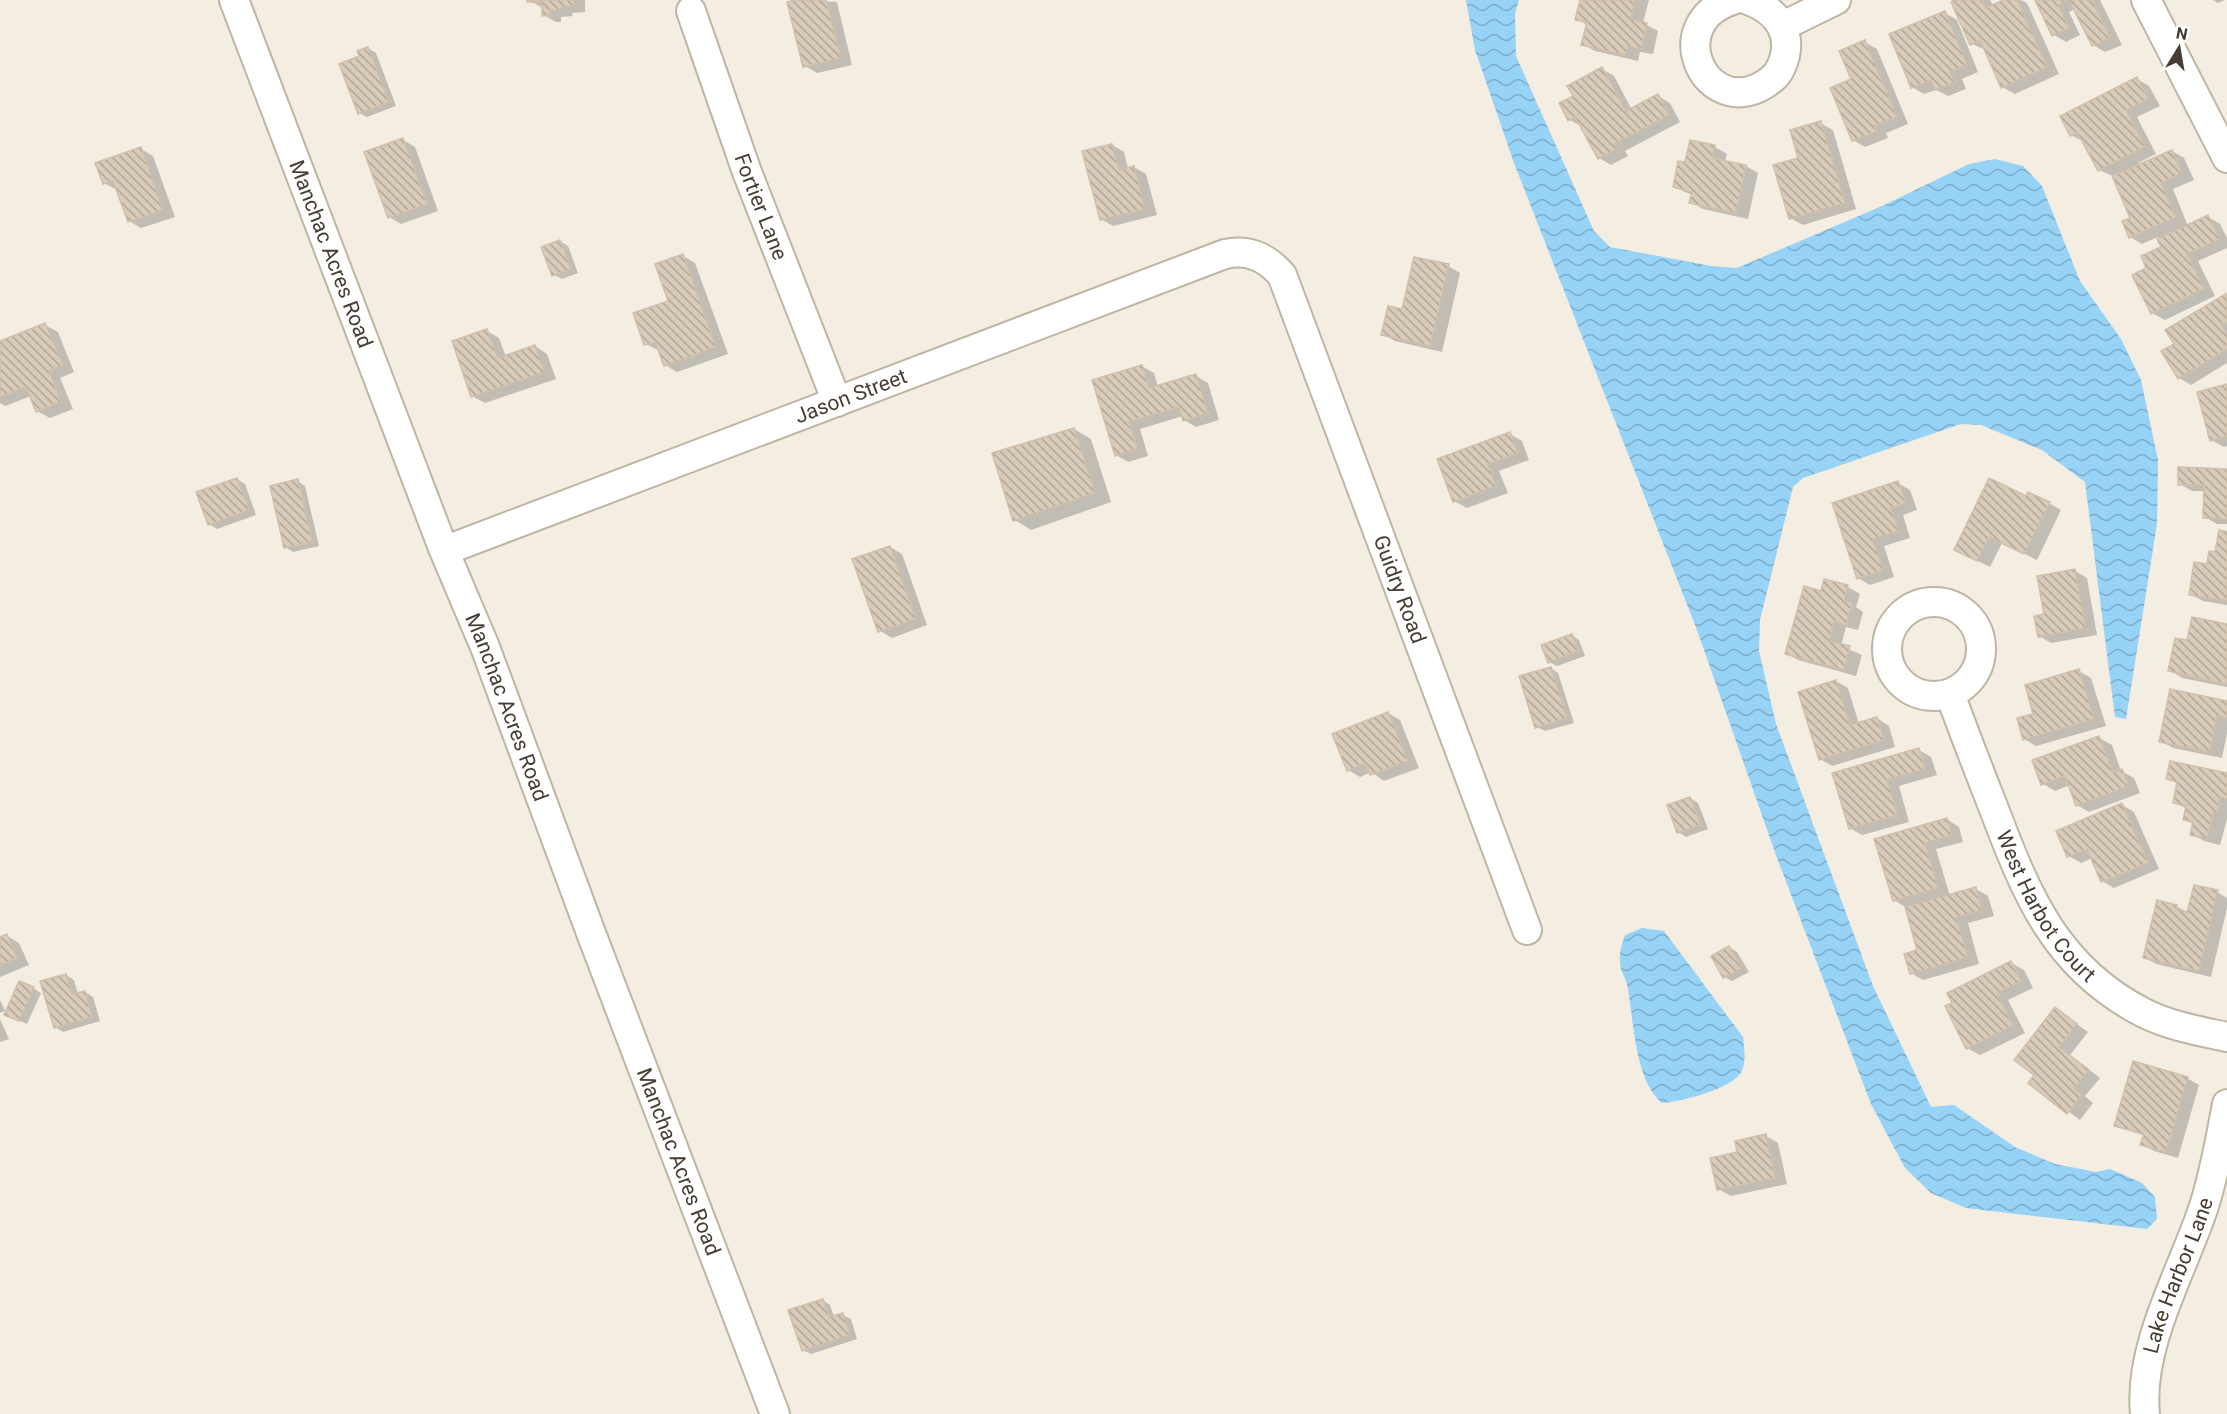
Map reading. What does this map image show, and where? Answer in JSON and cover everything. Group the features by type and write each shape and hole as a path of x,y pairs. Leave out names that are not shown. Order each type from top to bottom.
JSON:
{"street":[{"name":"Manchac Acres Road","path":"234,0 443,548 485,647 595,944 775,1414"},
{"path":"1733,0 1719,4 1707,13 1699,25 1695,39 1695,54 1700,69 1710,81 1724,89 1740,92 1755,89 1769,82 1779,71 1786,56 1787,41 1783,26 1774,14 1762,5 1748,0"},
{"path":"1783,26 1836,0"},
{"path":"2146,0 2227,158"},
{"name":"Fortier Lane","path":"691,11 747,172 837,402"},
{"name":"Jason Street","path":"443,548 449,549 1225,254 1249,252 1261,257"},
{"name":"Guidry Road","path":"1261,257 1282,275 1527,930"},
{"name":"West Harbot Court","path":"1950,694 2030,900 2055,938 2081,968 2111,993 2145,1014 2180,1027 2227,1037"},
{"name":"Lake Harbor Lane","path":"2145,1414 2142,1393 2152,1345 2205,1202 2227,1104"}],"water":[{"path":"1466,0 1519,0 1515,13 1516,56 1594,231 1610,247 1711,266 1737,268 1882,206 1969,164 1995,159 2023,166 2042,186 2080,281 2121,339 2141,380 2158,460 2157,524 2126,719 2115,717 2085,482 2042,450 1981,425 1961,424 1803,478 1793,487 1760,620 1759,651 1776,724 1873,986 1931,1107 1954,1105 2015,1147 2055,1164 2096,1172 2110,1169 2142,1183 2155,1197 2157,1219 2147,1229 1966,1208 1931,1193 1905,1168 1871,1104 1777,858 1697,630 1514,163 1475,50"},
{"path":"1642,928 1664,931 1743,1037 1744,1066 1740,1074 1726,1085 1692,1097 1662,1103 1646,1080 1640,1064 1627,984 1620,958 1625,935"}],"building":[{"path":"527,0 573,0 574,6 561,7 561,10 549,10 550,15 542,16 542,2 527,2"},
{"path":"826,0 841,58 803,67 787,2"},
{"path":"1580,0 1635,0 1631,19 1647,23 1641,49 1628,46 1625,55 1581,45 1587,22 1575,20"},
{"path":"1954,0 1982,0 1986,8 2003,0 2017,0 2047,67 2001,88 1980,40 1970,45 1951,2"},
{"path":"2035,0 2068,0 2058,5 2069,28 2052,36"},
{"path":"2069,0 2092,0 2110,38 2092,46"},
{"path":"1945,11 1967,65 1950,72 1955,82 1935,90 1931,80 1911,88 1889,34"},
{"path":"1865,40 1897,117 1874,126 1877,131 1852,141 1830,88 1851,79 1839,51"},
{"path":"368,47 389,102 358,114 339,64 359,56 357,51"},
{"path":"1602,67 1626,111 1658,94 1669,115 1614,144 1617,149 1598,159 1575,117 1568,121 1559,103 1573,96 1567,86"},
{"path":"2137,77 2148,99 2126,110 2145,147 2098,171 2077,132 2070,136 2060,116"},
{"path":"1821,121 1845,203 1789,219 1773,165 1798,158 1790,130"},
{"path":"403,138 427,204 388,218 364,152"},
{"path":"1690,140 1715,145 1712,158 1746,165 1736,213 1689,203 1692,192 1673,187 1678,161 1685,162"},
{"path":"1112,144 1119,170 1134,166 1145,209 1100,220 1082,151"},
{"path":"141,147 163,210 128,222 113,181 103,184 95,163"},
{"path":"2172,150 2182,173 2161,183 2176,217 2129,238 2122,221 2130,218 2112,176"},
{"path":"2208,215 2220,239 2187,254 2204,289 2151,314 2132,275 2146,268 2141,256 2161,247 2157,239"},
{"path":"560,240 571,269 552,276 541,247"},
{"path":"683,254 716,347 664,366 655,342 644,345 633,313 668,301 655,264"},
{"path":"1414,257 1449,264 1430,346 1381,335 1388,306 1402,309"},
{"path":"2227,293 2227,322 2221,325 2227,335 2227,349 2178,379 2161,351 2174,344 2165,330"},
{"path":"45,323 63,365 49,371 61,402 36,412 26,387 0,397 0,341"},
{"path":"487,329 498,358 535,345 545,372 471,397 452,341"},
{"path":"1142,365 1149,388 1196,374 1208,413 1183,421 1179,407 1129,422 1137,449 1115,456 1092,380"},
{"path":"2227,384 2227,436 2210,441 2197,392"},
{"path":"1074,428 1095,493 1013,521 992,453"},
{"path":"1510,432 1518,453 1488,464 1496,486 1453,502 1437,459"},
{"path":"2178,467 2227,469 2227,519 2203,518 2204,485 2178,485"},
{"path":"237,478 249,510 208,525 196,492"},
{"path":"1989,478 2026,496 2028,492 2050,502 2024,554 1989,537 1977,561 1954,550"},
{"path":"298,479 312,542 284,548 270,486"},
{"path":"1898,481 1906,503 1891,508 1899,531 1873,539 1883,570 1857,579 1832,503"},
{"path":"2219,530 2227,532 2227,601 2189,595 2194,562 2207,564 2209,551 2215,552"},
{"path":"890,546 916,619 878,632 852,559"},
{"path":"2075,569 2086,628 2038,637 2034,616 2044,614 2037,576"},
{"path":"1824,579 1848,585 1844,601 1852,603 1846,625 1834,621 1829,641 1850,646 1844,670 1785,654 1804,586 1821,591"},
{"path":"2192,617 2227,624 2227,684 2168,671 2175,638 2187,640"},
{"path":"1572,634 1578,651 1548,663 1541,645"},
{"path":"1551,667 1567,718 1535,728 1519,676"},
{"path":"2079,669 2094,719 2023,740 2017,718 2033,714 2025,685"},
{"path":"1836,680 1850,725 1877,717 1884,740 1819,760 1798,692"},
{"path":"2170,689 2227,701 2227,718 2217,716 2210,752 2159,742"},
{"path":"1388,712 1408,761 1370,775 1365,763 1347,771 1332,734"},
{"path":"2099,736 2113,773 2122,769 2129,786 2076,806 2065,776 2041,785 2032,760"},
{"path":"1919,748 1925,769 1887,780 1898,815 1849,829 1832,773"},
{"path":"2170,761 2227,773 2227,799 2220,797 2217,813 2213,812 2207,839 2190,835 2193,822 2183,820 2186,806 2173,803 2177,782 2166,779"},
{"path":"1690,797 1701,825 1677,833 1667,805"},
{"path":"2122,803 2148,863 2101,882 2087,849 2067,857 2056,831"},
{"path":"1947,818 1952,835 1925,843 1938,888 1893,901 1874,839"},
{"path":"2194,885 2218,890 2199,971 2143,958 2157,900 2177,905 2176,910 2187,912"},
{"path":"1976,887 1982,910 1956,917 1968,957 1910,974 1904,954 1917,950 1905,907"},
{"path":"7,934 17,958 0,965 0,937"},
{"path":"1729,946 1742,968 1723,978 1711,956"},
{"path":"2011,961 2021,981 1997,993 2013,1026 1966,1049 1945,1006 1952,1003 1947,993"},
{"path":"66,974 72,994 85,991 92,1017 54,1028 40,981"},
{"path":"19,981 34,987 19,1021 4,1015"},
{"path":"2055,1007 2077,1024 2059,1047 2089,1070 2074,1089 2082,1095 2067,1114 2028,1083 2034,1075 2014,1060"},
{"path":"2133,1061 2188,1077 2166,1152 2140,1145 2144,1134 2114,1126"},
{"path":"1766,1134 1775,1178 1717,1190 1710,1158 1737,1152 1735,1141"},
{"path":"823,1299 829,1317 843,1313 850,1335 802,1351 788,1310"}]}
